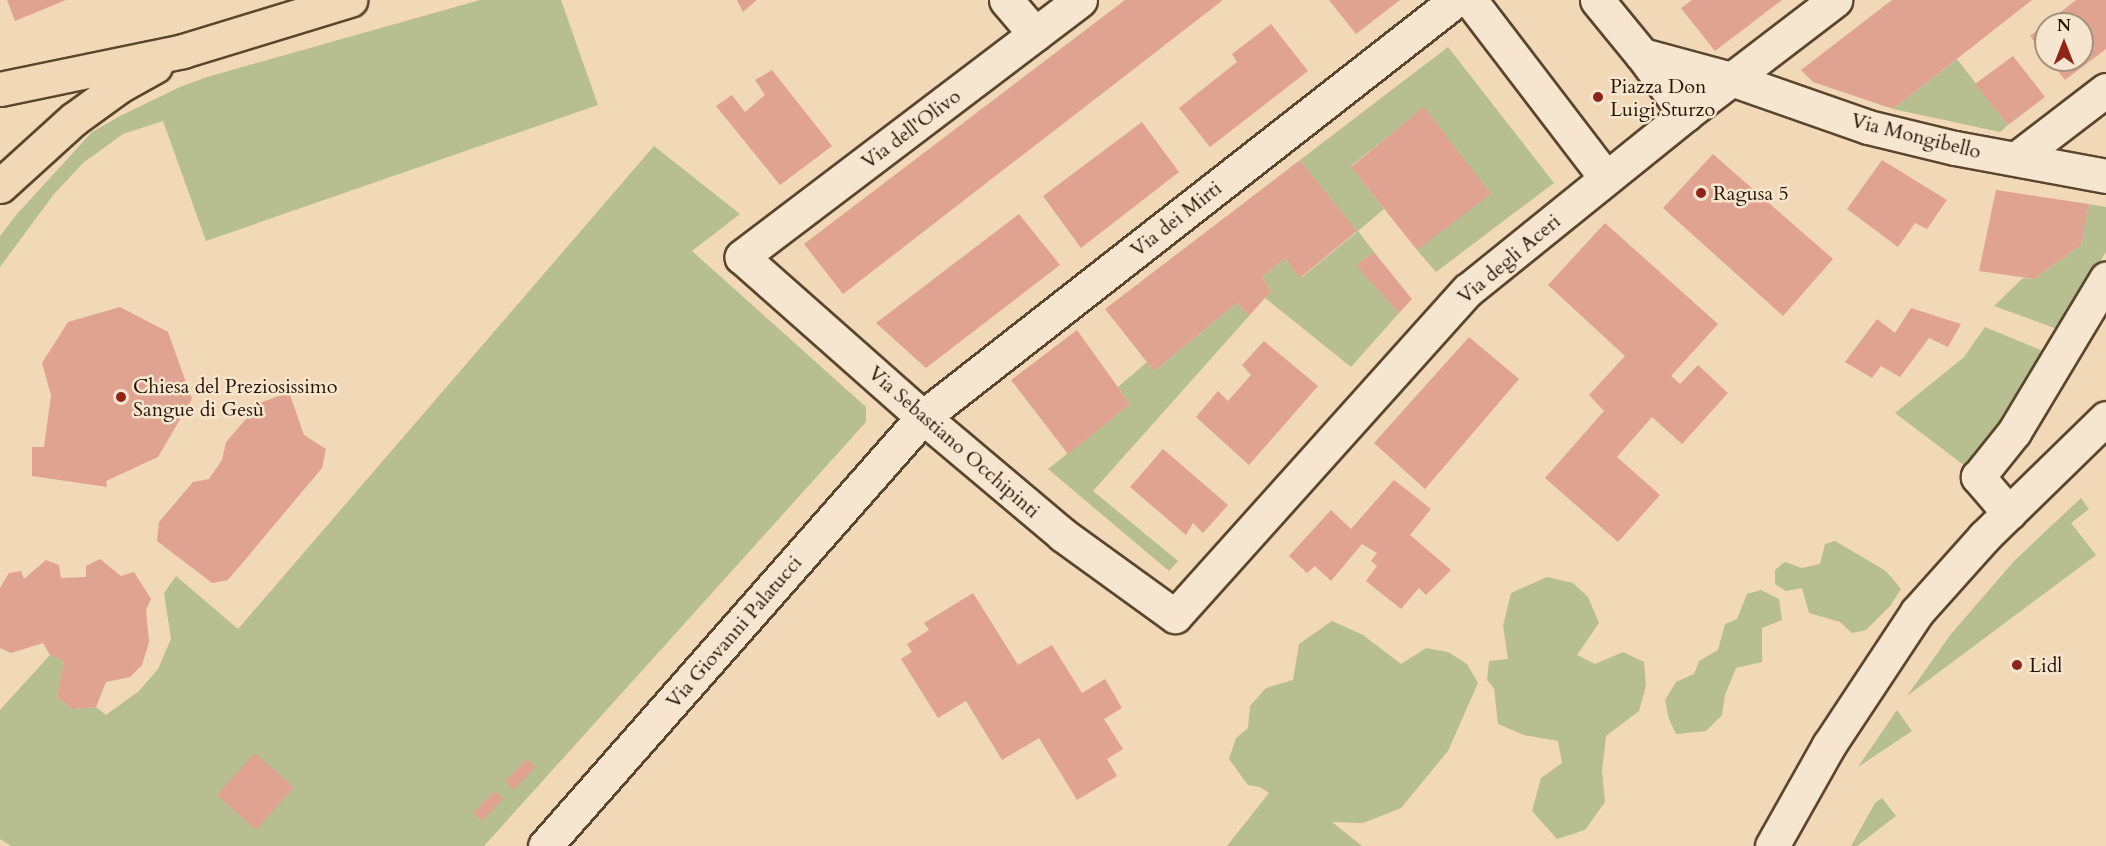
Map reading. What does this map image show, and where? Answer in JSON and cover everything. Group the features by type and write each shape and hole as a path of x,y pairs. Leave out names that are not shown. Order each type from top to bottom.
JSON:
{"main road":[{"path":"0,89 183,51 350,0"},
{"path":"0,186 74,119 121,85 183,51"}],"street":[{"path":"1006,0 1035,34"},
{"name":"Via dell'Olivo","path":"742,257 1080,0"},
{"name":"Via dei Mirti","path":"923,417 1456,0"},
{"path":"1470,0 1606,178"},
{"path":"1597,0 1686,114"},
{"name":"Via degli Aceri","path":"1175,616 1468,290 1686,114 1835,0"},
{"name":"Via Mongibello","path":"1642,55 1731,79 1868,127 1955,148 2106,176"},
{"path":"2017,158 2106,90"},
{"name":"Via Sebastiano Occhipinti","path":"742,257 923,417 1063,535 1175,616"},
{"path":"2008,513 1978,477 2013,432 2106,279"},
{"name":"Via Giovanni Palatucci","path":"545,846 923,417"},
{"path":"1772,846 1829,745 1917,612 2008,513 2106,418"}],"green space":[{"path":"480,0 561,0 598,105 206,241 163,121 123,134 83,163 54,194 0,267 0,236 17,214 92,132 120,116 180,87 207,77"},
{"path":"1448,47 1554,183 1436,272 1417,250 1424,108 1351,166 1384,209 1358,231 1374,252 1357,265 1399,313 1351,367 1265,298 1271,291 1262,277 1285,258 1301,278 1357,232 1300,160"},
{"path":"1957,59 2008,125 2000,132 1893,109"},
{"path":"654,146 740,214 692,251 866,407 866,422 484,846 11,846 0,839 0,710 50,655 64,661 57,697 72,709 96,707 106,715 139,691 158,669 171,639 164,593 176,576 238,629"},
{"path":"2089,204 2106,207 2106,252 2057,329 1994,306 2023,278 2034,279 2081,245"},
{"path":"1237,303 1249,316 1093,491 1178,561 1169,571 1048,469 1130,404 1118,387 1147,362 1154,371"},
{"path":"1985,327 2043,351 1969,469 1895,413 1964,357"},
{"path":"2081,498 2089,509 2071,523 2096,555 1907,696 1951,634 2015,560"},
{"path":"1835,541 1886,571 1901,589 1890,606 1866,630 1852,633 1840,622 1809,613 1802,588 1786,591 1775,584 1775,570 1785,562 1802,568 1820,564 1825,544"},
{"path":"1547,577 1573,583 1588,597 1599,623 1577,655 1595,664 1623,652 1644,662 1646,686 1639,711 1606,736 1602,771 1605,802 1585,830 1557,839 1532,811 1541,778 1562,763 1558,741 1524,735 1498,724 1494,688 1487,680 1489,661 1508,659 1503,626 1511,593"},
{"path":"1761,590 1779,599 1782,620 1762,628 1762,662 1736,668 1725,695 1722,715 1706,731 1676,734 1669,719 1665,700 1676,682 1694,674 1699,661 1718,650 1725,624 1737,619 1747,594"},
{"path":"1332,621 1363,635 1401,664 1426,648 1448,652 1467,664 1478,683 1448,751 1401,808 1363,823 1332,822 1362,846 1227,846 1269,793 1260,787 1248,785 1229,759 1236,738 1248,728 1250,706 1266,688 1293,680 1299,644"},
{"path":"1897,710 1912,731 1858,767"},
{"path":"1882,798 1896,816 1857,846 1851,846 1875,803"}],"building":[{"path":"7,0 66,0 15,21"},
{"path":"737,0 757,0 743,12"},
{"path":"1125,0 1223,0 843,294 804,244"},
{"path":"1329,0 1400,0 1356,34"},
{"path":"1692,0 1782,0 1715,51 1681,8"},
{"path":"1892,0 2032,0 1893,109 1813,82 1801,70"},
{"path":"2076,0 2106,0 2106,49 2094,58 2094,12 2061,12"},
{"path":"1271,24 1308,71 1210,147 1179,108 1237,62 1232,54"},
{"path":"2013,56 2045,97 2008,125 1975,84"},
{"path":"772,70 832,146 780,185 716,106 732,95 745,112 765,95 755,80"},
{"path":"2059,72 2076,72 2065,80"},
{"path":"1424,107 1491,194 1417,250 1351,167"},
{"path":"1142,122 1179,172 1081,248 1043,196"},
{"path":"1713,154 1833,259 1783,316 1663,208"},
{"path":"1300,160 1357,231 1300,278 1285,258 1262,277 1271,291 1249,316 1237,303 1154,371 1105,309"},
{"path":"1882,160 1947,200 1927,229 1915,223 1898,247 1847,209"},
{"path":"1996,190 2089,204 2081,245 2034,279 1979,271"},
{"path":"1019,214 1060,265 926,368 876,323"},
{"path":"1605,223 1718,324 1671,376 1680,384 1698,365 1728,393 1682,444 1652,417 1617,457 1660,495 1618,542 1545,478 1604,411 1589,395 1625,356 1548,285"},
{"path":"1374,252 1412,299 1399,313 1356,265"},
{"name":"Chiesa del Preziosissimo Sangue di Gesù","path":"120,307 168,332 192,399 158,457 106,481 107,487 32,476 32,447 44,447 51,395 42,363 68,322"},
{"path":"1911,308 1961,324 1948,347 1929,338 1900,377 1881,366 1872,378 1845,362 1877,319 1895,333"},
{"path":"1077,330 1130,404 1068,454 1011,380"},
{"path":"1469,337 1519,379 1425,489 1374,443"},
{"path":"1264,341 1318,386 1249,465 1196,417 1218,391 1228,401 1251,375 1242,365"},
{"path":"289,392 304,435 326,449 322,468 228,580 212,583 157,541 159,522 193,482 209,479 222,460 226,442 260,403"},
{"path":"1163,449 1228,505 1203,533 1193,523 1186,535 1130,487"},
{"path":"1394,480 1431,509 1410,535 1451,570 1426,595 1419,588 1401,609 1366,581 1377,566 1371,561 1377,553 1362,544 1331,581 1315,566 1307,573 1289,556 1331,510 1351,529"},
{"path":"100,559 121,576 134,572 151,599 146,610 149,642 142,665 130,677 106,682 96,707 72,709 57,697 64,661 50,655 43,643 11,653 0,648 0,588 9,573 21,571 24,579 46,560 59,565 61,578 86,577 86,566"},
{"path":"973,593 1018,665 1052,645 1082,693 1105,679 1122,708 1104,719 1123,749 1107,759 1117,776 1077,800 1039,738 1002,760 966,701 938,718 901,659 912,652 907,644 929,630 924,623"},
{"path":"255,753 294,787 256,830 217,795"},
{"path":"527,759 535,767 514,790 505,781"},
{"path":"495,791 503,799 482,821 473,813"}],"place":[{"name":"Piazza Don Luigi Sturzo","path":"1598,97"},
{"name":"Ragusa 5","path":"1701,193"},
{"name":"Chiesa del Preziosissimo Sangue di Gesù","path":"121,397"},
{"name":"Lidl","path":"2017,665"}]}
